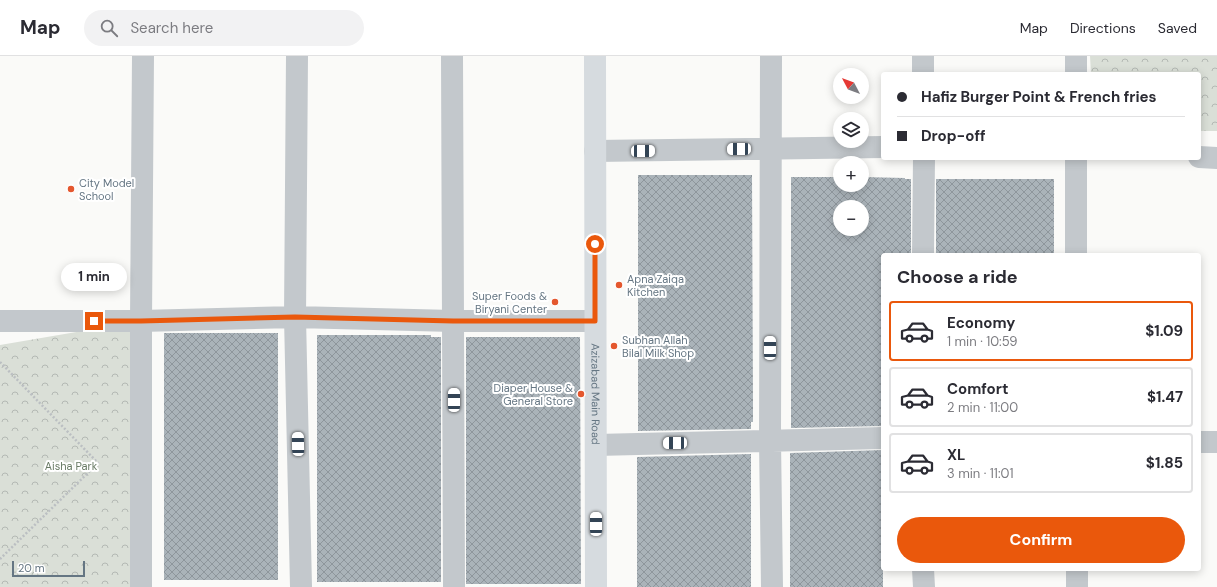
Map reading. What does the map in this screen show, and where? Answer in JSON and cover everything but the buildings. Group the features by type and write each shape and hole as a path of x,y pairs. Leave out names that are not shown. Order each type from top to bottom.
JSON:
{"street":[{"path":"141,587 143,56"},
{"path":"297,56 295,317 301,587"},
{"path":"452,56 454,587"},
{"name":"Azizabad Main Road","path":"595,56 596,587"},
{"path":"771,56 770,440 772,587"},
{"path":"923,56 924,72"},
{"path":"1076,56 1076,72"},
{"path":"595,151 881,148"},
{"path":"1201,156 1217,158"},
{"path":"923,253 924,160"},
{"path":"1076,160 1076,253"},
{"path":"0,321 141,321 295,317 453,321 595,321"},
{"path":"596,445 881,438"},
{"path":"1201,442 1217,442"},
{"path":"923,571 924,587"},
{"path":"1077,571 1078,587"}],"path":[{"path":"0,362 98,463 0,559"}],"green space":[{"path":"1090,56 1217,56 1217,131 1201,131 1201,72 1091,72"},
{"name":"Aisha Park","path":"141,321 141,587 0,587 0,345"}],"place":[{"name":"City Model School","path":"71,189"},
{"name":"Apna Zaiqa Kitchen","path":"619,285"},
{"name":"Super Foods & Biryani Center","path":"555,302"},
{"name":"Subhan Allah Bilal Milk Shop","path":"614,346"},
{"name":"Diaper House & General Store","path":"581,394"}],"route":[{"path":"94,321 295,317 453,321 595,321 595,244"}]}
